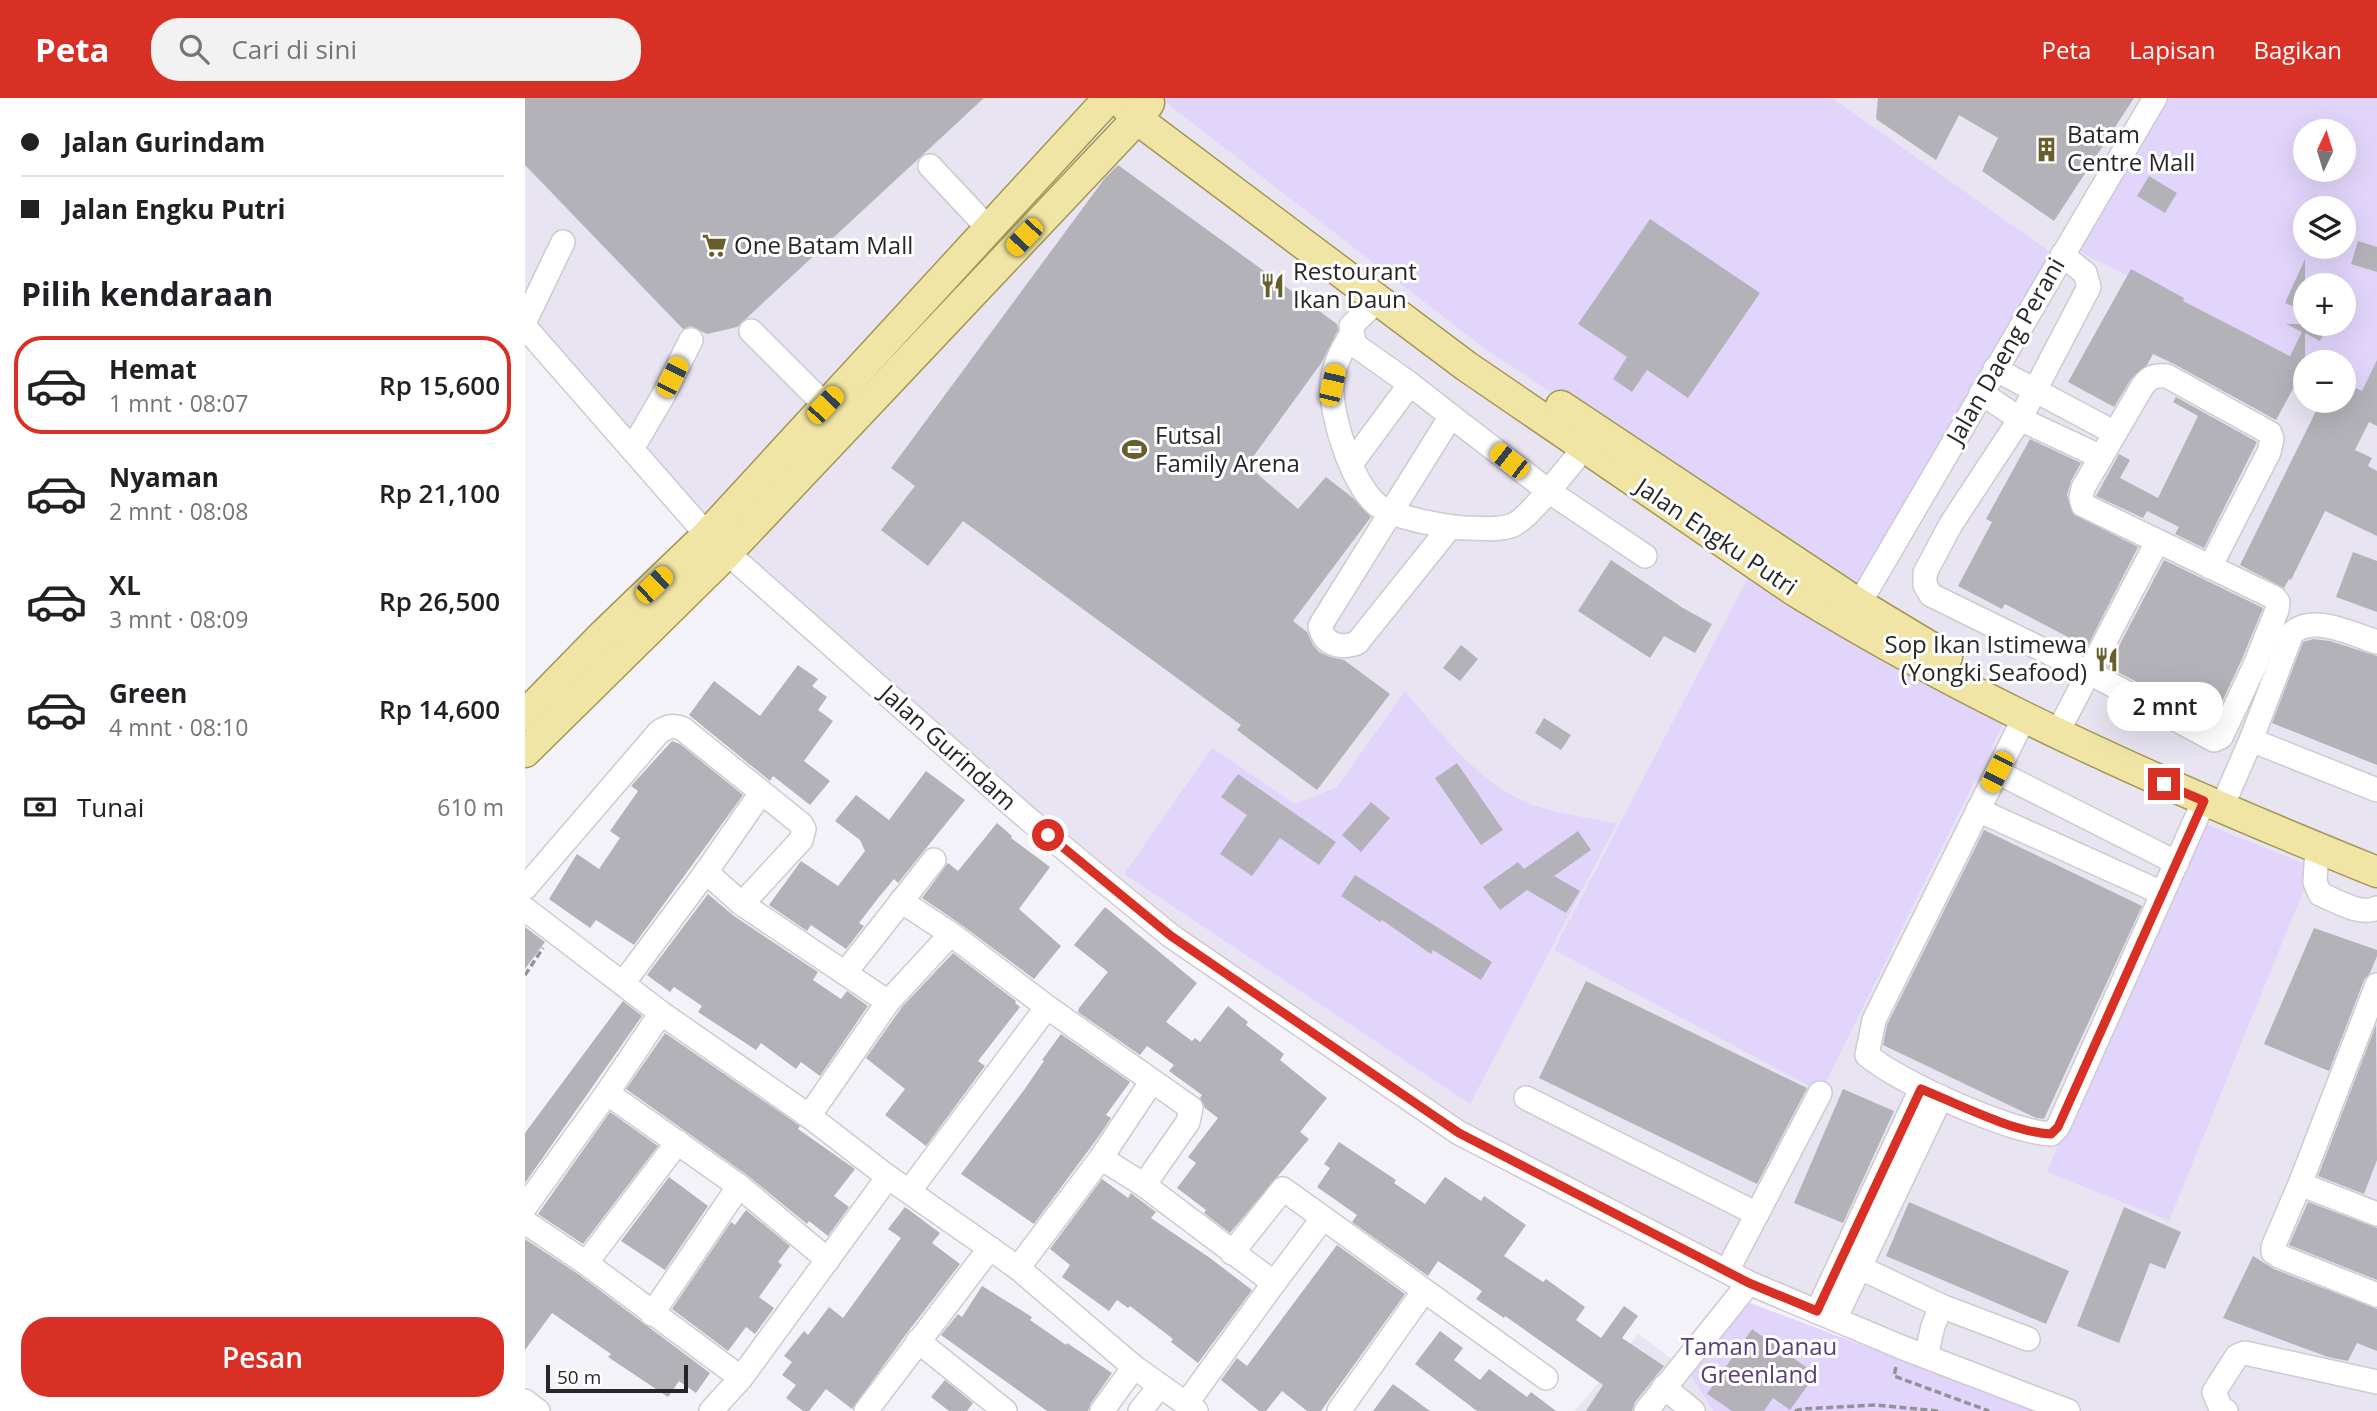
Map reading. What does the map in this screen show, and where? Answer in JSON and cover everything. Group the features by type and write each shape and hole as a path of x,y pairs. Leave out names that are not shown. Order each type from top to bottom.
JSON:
{"main road":[{"path":"525,715 602,636 717,544 825,405 1109,98"},
{"path":"525,752 717,544 1140,103"},
{"name":"Jalan Engku Putri","path":"1140,103 1378,300 1466,366 1795,591 1935,673 2024,718 2216,797 2377,854"},
{"name":"Jalan Engku Putri","path":"1140,103 1484,355 1859,604 1946,656 2216,797 2317,848 2377,872"}],"street":[{"name":"Jalan Daeng Perani","path":"1859,604 2155,98"},
{"path":"930,166 988,228"},
{"path":"525,321 563,242"},
{"path":"2062,255 2085,273 2089,287 2020,419 1951,524 1925,573 1925,585 1931,595 2089,673 2214,740 2221,737 2255,665 2278,606 2275,598 2157,542 2084,505 2081,498 2083,488 2148,379 2159,376 2167,376 2270,433 2272,439 2269,452 2210,567"},
{"path":"1378,300 1351,326 1355,345 1410,384 1547,491 1645,556"},
{"name":"Jalan Gurindam","path":"525,327 717,544 1027,818 1171,936 1459,1133 1749,1283 1901,1347 2069,1411"},
{"path":"751,331 825,405"},
{"path":"1351,335 1339,356 1332,385 1338,429 1362,488 1380,508 1450,527 1494,529 1513,525 1526,517 1585,447"},
{"path":"632,449 691,340"},
{"path":"1995,369 2115,433"},
{"path":"1351,464 1410,384"},
{"path":"1981,393 2020,419 2101,457"},
{"path":"1450,527 1357,643 1347,646 1330,643 1322,635 1320,626 1451,416"},
{"path":"2065,718 2157,542"},
{"path":"2024,718 1874,1020 1867,1055 1931,1093 2001,1121 2051,1134 2058,1127 2177,863 2251,740 2292,633 2299,626 2322,625 2377,642"},
{"path":"525,888 667,726 684,729 801,824 801,840 742,904"},
{"path":"2251,740 2377,790"},
{"path":"1997,772 2177,863"},
{"path":"624,982 761,793"},
{"path":"1978,810 2162,893"},
{"path":"2317,848 2315,882 2320,894 2360,910 2377,908"},
{"path":"845,973 934,860"},
{"path":"706,872 742,904 888,1002"},
{"path":"901,901 951,934 1047,1007 1191,1109 1188,1122 1144,1185"},
{"path":"525,909 624,982 661,1013 809,1116 888,1177 1018,1268 1134,1367 1191,1408 1274,1283 1323,1218"},
{"path":"809,1116 888,1002 951,934"},
{"path":"2377,985 2372,1013 2273,1245 2273,1252 2279,1256 2377,1295"},
{"path":"910,1190 1047,1007"},
{"path":"525,1207 661,1013"},
{"path":"1018,1268 1101,1158 1151,1081"},
{"path":"607,1093 739,1186 828,1260"},
{"path":"1727,1271 1820,1093"},
{"path":"1826,1315 1861,1268 1931,1093"},
{"path":"1826,1315 1931,1093"},
{"path":"1526,1098 1757,1214"},
{"path":"586,1263 678,1142"},
{"path":"1101,1158 1144,1185 1274,1283"},
{"path":"711,1411 741,1378 888,1177"},
{"path":"2300,1184 2376,1212"},
{"path":"652,1314 739,1186"},
{"path":"1232,1253 1283,1189 1546,1378"},
{"path":"525,1222 586,1263 741,1378"},
{"path":"866,1411 991,1248"},
{"path":"1861,1268 1941,1306 2028,1339"},
{"path":"1646,1411 1749,1283"},
{"path":"1339,1411 1424,1291"},
{"path":"1926,1356 1941,1306"},
{"path":"918,1340 1005,1411"},
{"path":"2226,1411 2221,1409 2214,1392 2237,1356 2245,1353 2377,1382"},
{"path":"1102,1411 1134,1367"},
{"path":"1140,1411 1160,1386"},
{"path":"1664,1387 1693,1411"},
{"path":"525,1401 538,1411"}],"path":[{"path":"525,975 554,932"},
{"path":"1901,1347 1894,1376 1989,1411"},
{"path":"1795,1411 1875,1405 1938,1411"}],"shaded area":[{"path":"525,98 2377,98 2377,1411 2068,1411 1901,1347 1459,1133 1171,936 707,535 525,327"},
{"path":"1638,1334 1688,1371 1713,1411 1575,1411"}],"green space":[{"path":"1160,98 1832,98 2056,256 1855,592 1484,348"},
{"path":"2168,98 2377,98 2377,399 2356,388 2356,350 2293,350 2293,357 2078,251"},
{"path":"1750,574 2005,720 1821,1092 1554,950"},
{"path":"1405,691 1462,756 1495,785 1533,805 1574,816 1617,823 1470,1104 1124,874 1212,748 1295,804 1337,787"},
{"path":"2190,818 2313,867 2169,1221 2047,1172"},
{"name":"Taman Danau Greenland","path":"1742,1300 2038,1411 1713,1411 1688,1371"}],"building":[{"name":"One Batam Mall","path":"525,98 984,98 737,327 707,334 691,326 683,329 525,165"},
{"name":"Batam Centre Mall","path":"1878,98 2134,98 2054,221 1982,171 1998,138 1959,115 1936,160 1876,119"},
{"path":"1118,165 1337,324 1338,330 1322,362 1247,465 1298,509 1326,477 1353,498 1371,517 1293,621 1307,632 1319,652 1344,660 1390,694 1317,790 1237,730 1241,725 963,521 928,566 881,530 915,486 891,468 1105,178"},
{"path":"2149,176 2177,193 2165,213 2137,196"},
{"path":"1650,219 1760,293 1688,398 1647,370 1632,392 1613,379 1627,357 1578,324"},
{"path":"2358,241 2377,247 2377,272 2351,264 2353,259 2356,259"},
{"path":"2305,259 2305,273 2299,273"},
{"path":"2131,269 2184,298 2183,301 2290,356 2293,350 2293,389 2276,420 2153,354 2147,365 2131,379 2114,407 2068,382"},
{"path":"2293,285 2293,306 2285,303"},
{"path":"2300,336 2305,336 2305,350 2293,350"},
{"path":"2377,360 2377,426 2369,422 2355,450 2372,458 2368,466 2377,471 2377,536 2325,511 2291,580 2289,579 2284,588 2240,565 2315,413 2356,413 2356,388 2362,391"},
{"path":"2176,397 2257,442 2204,548 2175,534 2179,527 2147,511 2143,518 2096,496 2119,454 2130,460 2120,478 2158,498 2198,416 2173,402"},
{"path":"2030,439 2081,463 2067,495 2073,514 2138,547 2087,647 2005,604 2002,609 1958,586 1992,522 1986,519"},
{"path":"2353,552 2377,561 2377,612 2336,597"},
{"path":"1611,560 1712,624 1695,653 1664,636 1650,658 1578,611"},
{"path":"2164,560 2263,608 2213,721 2108,667"},
{"path":"2313,639 2330,641 2377,656 2377,765 2272,723 2303,642"},
{"path":"1461,645 1478,659 1460,681 1443,668"},
{"path":"798,665 818,679 812,686 827,697 818,710 833,721 804,761 830,781 810,805 773,776 770,781 689,715 714,681 760,716"},
{"path":"1544,718 1571,735 1561,750 1535,733"},
{"path":"672,741 680,744 743,795 634,945 596,920 590,928 549,899 577,854 599,869 620,838 610,831 638,791 631,786"},
{"path":"1457,763 1503,830 1481,845 1435,778"},
{"path":"926,771 965,800 898,883 894,879 879,897 859,923 864,926 846,949 811,925 807,931 769,905 801,861 838,886 865,851 860,840 835,821 856,795 889,820"},
{"path":"1238,774 1336,842 1319,865 1280,838 1252,876 1220,854 1247,815 1221,797"},
{"path":"1371,802 1390,818 1361,852 1342,835"},
{"path":"997,823 1011,838 1050,867 1019,909 1061,946 1034,979 922,898 948,863 958,871"},
{"path":"1984,830 2142,906 2044,1119 2036,1118 1883,1045 1887,1025"},
{"path":"1578,831 1591,850 1554,876 1580,891 1566,913 1527,890 1500,910 1483,887 1518,862 1524,869"},
{"path":"1355,875 1492,962 1481,980 1433,950 1431,954 1341,896"},
{"path":"708,894 734,916 818,972 813,980 841,999 847,991 868,1006 820,1076 801,1062 796,1069 761,1043 756,1050 698,1012 702,1006 674,987 670,992 647,975"},
{"path":"1105,907 1197,983 1166,1022 1192,1041 1195,1038 1200,1042 1228,1006 1248,1022 1246,1025 1284,1054 1280,1060 1327,1098 1300,1132 1309,1139 1230,1233 1177,1188 1196,1163 1188,1157 1218,1118 1205,1108 1200,1098 1202,1095 1169,1071 1174,1065 1147,1046 1140,1055 1078,1012 1108,972 1074,945"},
{"path":"525,927 545,942 525,969"},
{"path":"2314,928 2377,950 2377,956 2364,980 2329,1071 2264,1044"},
{"path":"953,953 1016,1001 1020,1007 978,1061 985,1066 926,1146 885,1115 905,1089 866,1058 902,1007"},
{"path":"1586,981 1807,1088 1757,1184 1539,1078"},
{"path":"623,1001 642,1016 525,1183 525,1133"},
{"path":"2376,1025 2377,1160 2364,1194 2318,1176"},
{"path":"665,1033 800,1126 798,1129 855,1169 834,1196 849,1207 828,1236 809,1221 807,1224 747,1175 626,1089"},
{"path":"1061,1034 1130,1082 1106,1115 1111,1118 1099,1136 1034,1224 961,1174 1024,1090"},
{"path":"1843,1089 1894,1111 1843,1223 1794,1203"},
{"path":"610,1112 658,1146 583,1244 538,1214"},
{"path":"1339,1142 1396,1180 1394,1183 1425,1204 1445,1177 1481,1201 1484,1196 1526,1225 1504,1256 1543,1282 1546,1279 1585,1307 1576,1320 1601,1338 1624,1306 1638,1316 1622,1338 1664,1366 1635,1402 1632,1411 1586,1411 1603,1385 1505,1316 1504,1318 1476,1299 1482,1291 1438,1261 1428,1276 1352,1222 1357,1215 1317,1187 1330,1168 1324,1164"},
{"path":"669,1177 708,1206 665,1270 621,1241"},
{"path":"1102,1179 1128,1198 1131,1193 1156,1212 1151,1218 1252,1290 1198,1363 1171,1342 1173,1339 1130,1306 1128,1308 1117,1300 1109,1311 1062,1277 1070,1265 1050,1249"},
{"path":"1909,1202 2069,1271 2046,1324 1886,1256"},
{"path":"2308,1202 2377,1228 2377,1280 2289,1245"},
{"path":"905,1207 940,1233 932,1243 960,1264 852,1409 826,1389 809,1411 803,1411 786,1398 796,1385 782,1375 792,1362 784,1356 804,1331 808,1335 829,1307 843,1318 901,1238 888,1229"},
{"path":"2124,1207 2181,1232 2165,1269 2150,1263 2119,1343 2077,1326"},
{"path":"746,1210 790,1246 778,1262 782,1265 759,1297 774,1308 755,1334 746,1327 728,1351 672,1309 731,1222 735,1225"},
{"path":"525,1239 578,1274 710,1373 696,1393 679,1381 668,1397 608,1357 611,1354 552,1313 525,1350"},
{"path":"1337,1245 1405,1294 1321,1411 1307,1411 1282,1391 1266,1411 1259,1411 1221,1380 1237,1358 1247,1366"},
{"path":"2253,1256 2274,1269 2377,1309 2377,1351 2357,1343 2348,1361 2328,1357 2223,1318"},
{"path":"982,1286 1032,1317 1030,1320 1066,1345 1067,1343 1112,1373 1088,1411 1047,1411 941,1335 958,1314 962,1317"},
{"path":"1752,1329 1816,1374 1790,1410 1773,1398 1764,1411 1732,1411 1707,1394"},
{"path":"1440,1331 1463,1348 1454,1360 1480,1380 1489,1369 1527,1397 1531,1392 1556,1411 1477,1411 1415,1364"},
{"path":"945,1380 973,1403 967,1411 949,1411 931,1397"},
{"path":"1393,1384 1430,1411 1373,1411"}],"place":[{"name":"Batam Centre Mall","path":"2047,149"},
{"name":"One Batam Mall","path":"714,246"},
{"name":"Restourant Ikan Daun","path":"1273,286"},
{"name":"Futsal Family Arena","path":"1135,450"},
{"name":"Sop Ikan Istimewa (Yongki Seafood)","path":"2107,659"}],"route":[{"path":"1048,835 1171,936 1459,1133 1749,1283 1817,1311 1921,1089 2001,1121 2042,1133 2051,1134 2058,1127 2204,801 2164,784"}]}
